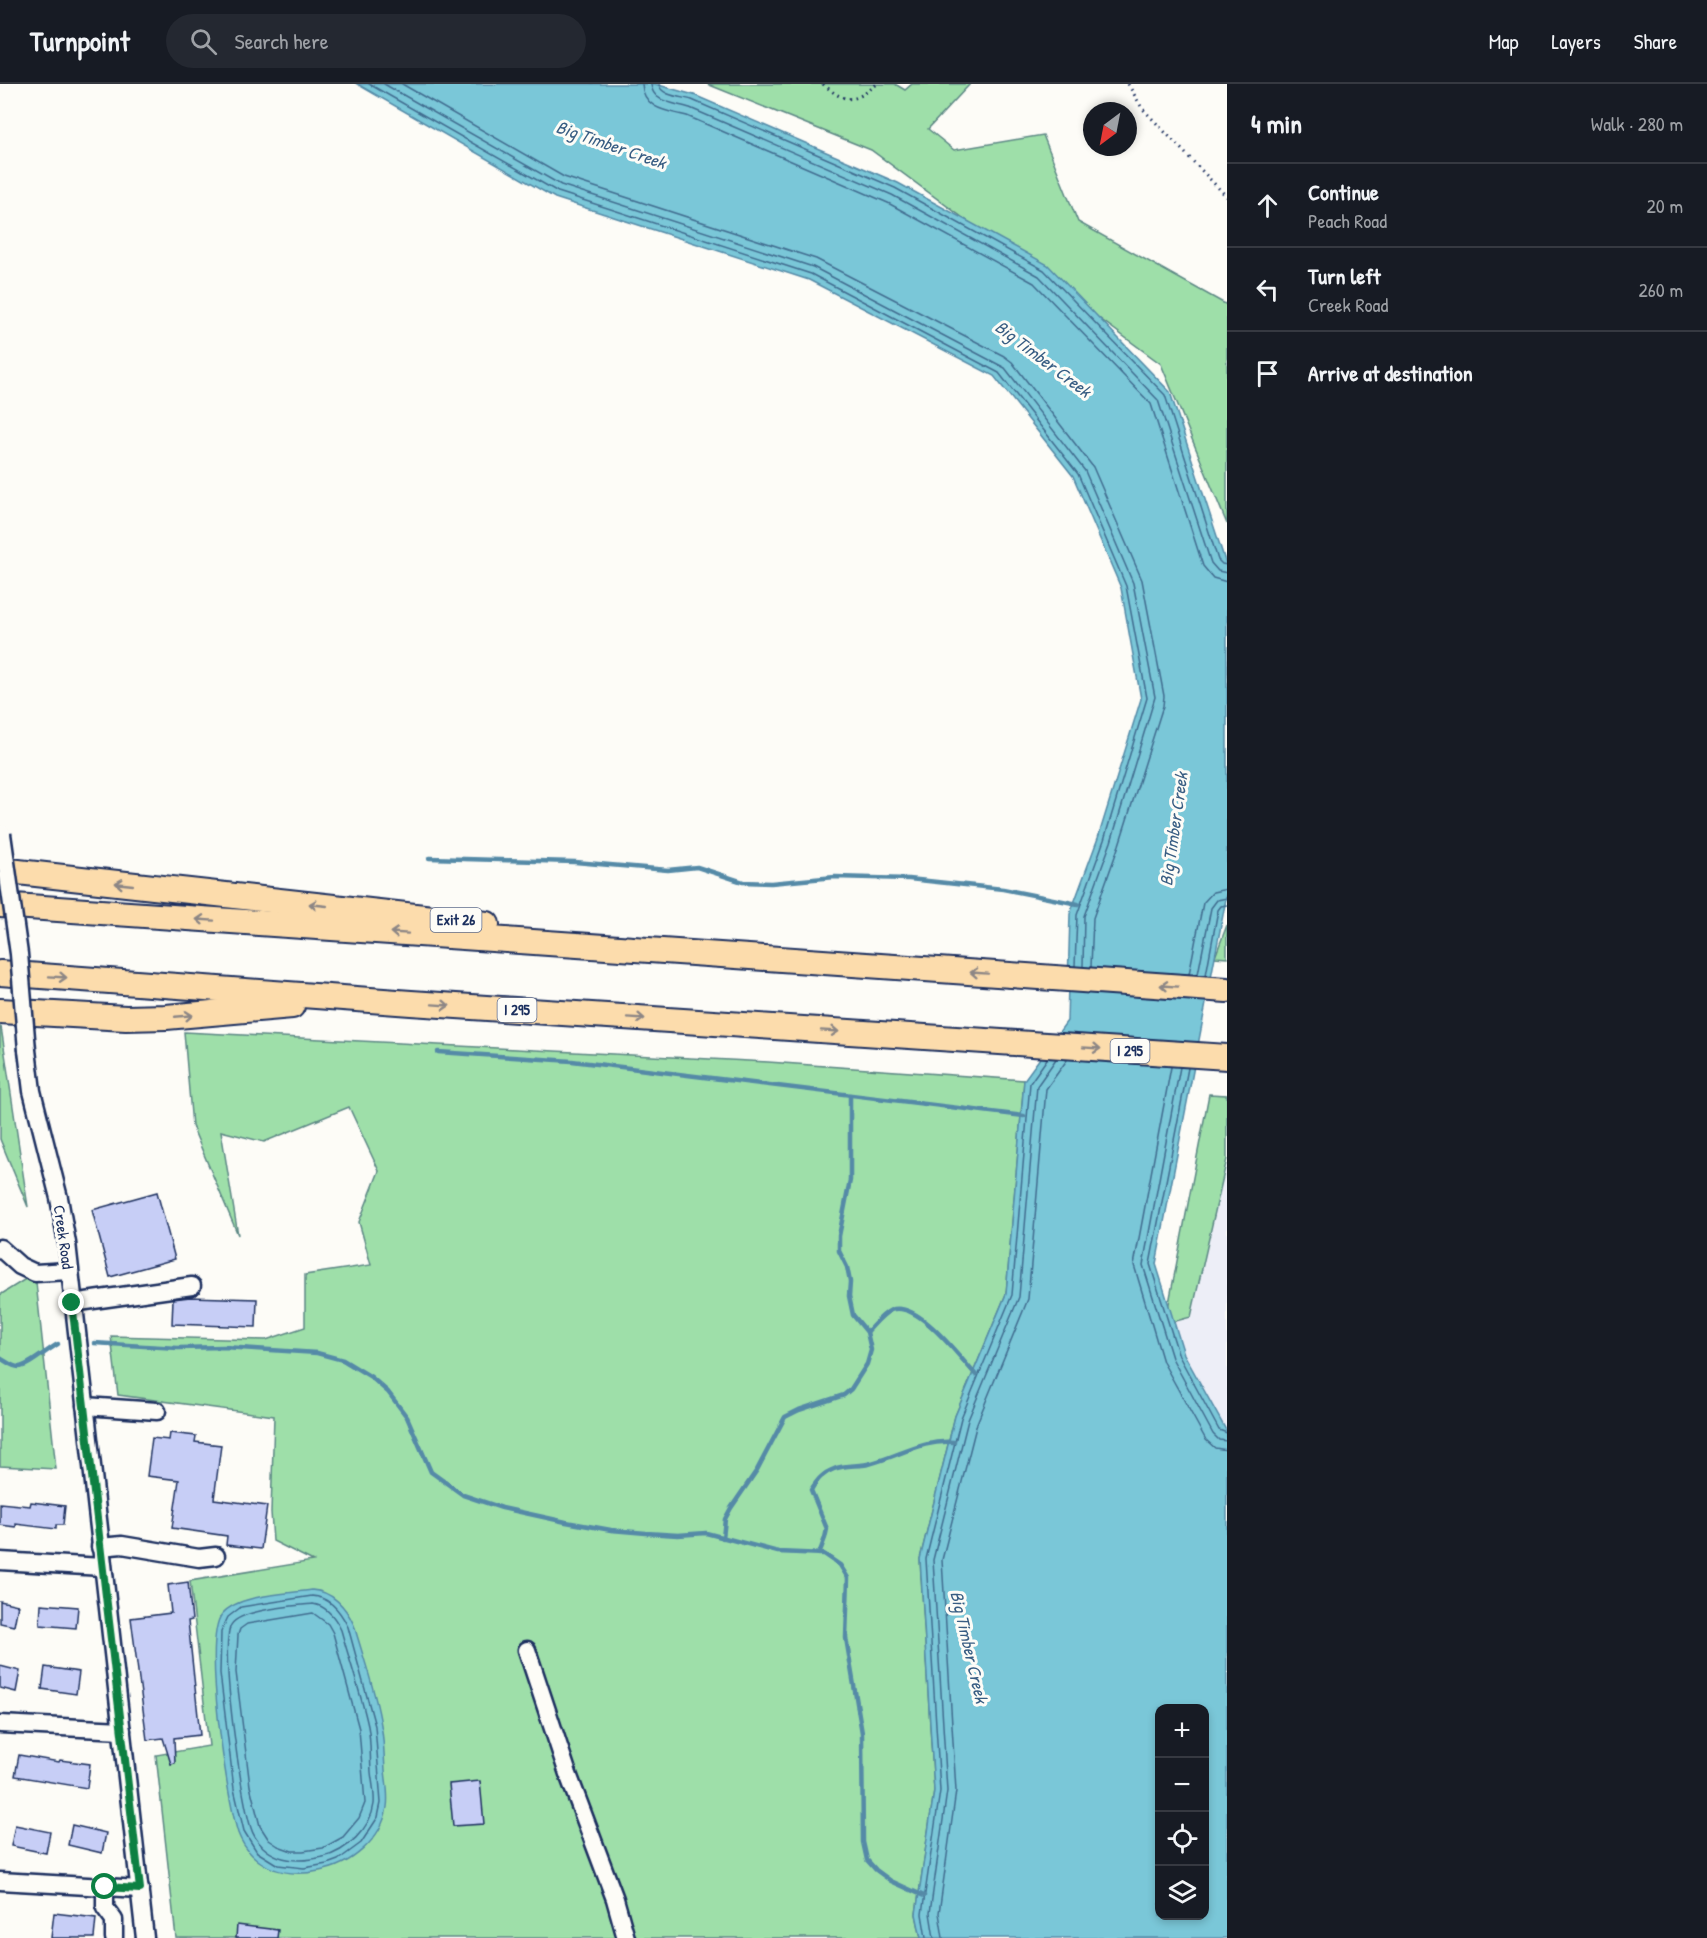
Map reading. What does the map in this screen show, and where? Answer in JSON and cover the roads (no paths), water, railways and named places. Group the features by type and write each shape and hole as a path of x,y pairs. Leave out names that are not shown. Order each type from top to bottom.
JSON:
{"highway":[{"name":"Exit 26","path":"0,870 856,964"},
{"path":"0,905 1227,990"},
{"name":"I 295","path":"0,973 411,1003 1227,1057"},
{"path":"0,1011 126,1018 166,1017 278,1007 411,1003"}],"street":[{"name":"Creek Road","path":"1,829 18,943 32,1091 64,1221 145,1938"},
{"path":"0,1248 20,1266 35,1273 69,1271"},
{"path":"72,1303 192,1286"},
{"path":"85,1406 157,1411"},
{"path":"100,1547 122,1545 199,1558 216,1556"},
{"path":"0,1561 102,1568"},
{"path":"527,1650 568,1774 615,1899 626,1938"},
{"path":"0,1724 122,1730"},
{"path":"0,1881 140,1889"},
{"path":"105,1887 105,1908 114,1920 114,1938"}],"water":[{"name":"Big Timber Creek","path":"357,84 655,84 694,95 898,183 1048,265 1170,392 1226,564 1227,574 1227,894 1156,1264 1184,1354 1227,1432 1227,1938 921,1938 916,1914 934,1791 920,1559 955,1416 1006,1294 1024,1080 1067,1021 1070,914 1098,838 1141,699 1121,588 1073,476 994,376 809,280 555,198"},
{"path":"312,1590 326,1593 338,1601 354,1625 379,1713 388,1802 379,1830 372,1840 353,1857 331,1868 292,1873 283,1872 259,1861 242,1842 238,1833 228,1788 218,1720 215,1685 216,1629 222,1614 240,1602 264,1596"}],"waterway":[{"path":"429,858 575,862 668,870 697,867 743,882 771,883 835,877 909,879 1003,889 1078,904"},
{"path":"438,1052 572,1061 1024,1116"},
{"path":"723,1538 725,1519 757,1470 785,1417 844,1395 851,1389 867,1364 871,1350 867,1332 853,1315 847,1267 839,1251 839,1236 850,1180 850,1095"},
{"path":"867,1332 891,1310 902,1309 913,1313 937,1332 976,1375"},
{"path":"94,1343 178,1348 224,1347 317,1353 343,1360 371,1377 388,1392 407,1417 431,1472 463,1495 502,1508 611,1530 678,1535 706,1533 778,1552 824,1554 840,1565 848,1578 846,1638 862,1733 863,1842 867,1860 891,1881 924,1896"},
{"path":"0,1358 19,1367 33,1361 58,1344"},
{"path":"819,1554 827,1529 811,1490 823,1475 839,1467 872,1463 922,1445 954,1442"}]}
